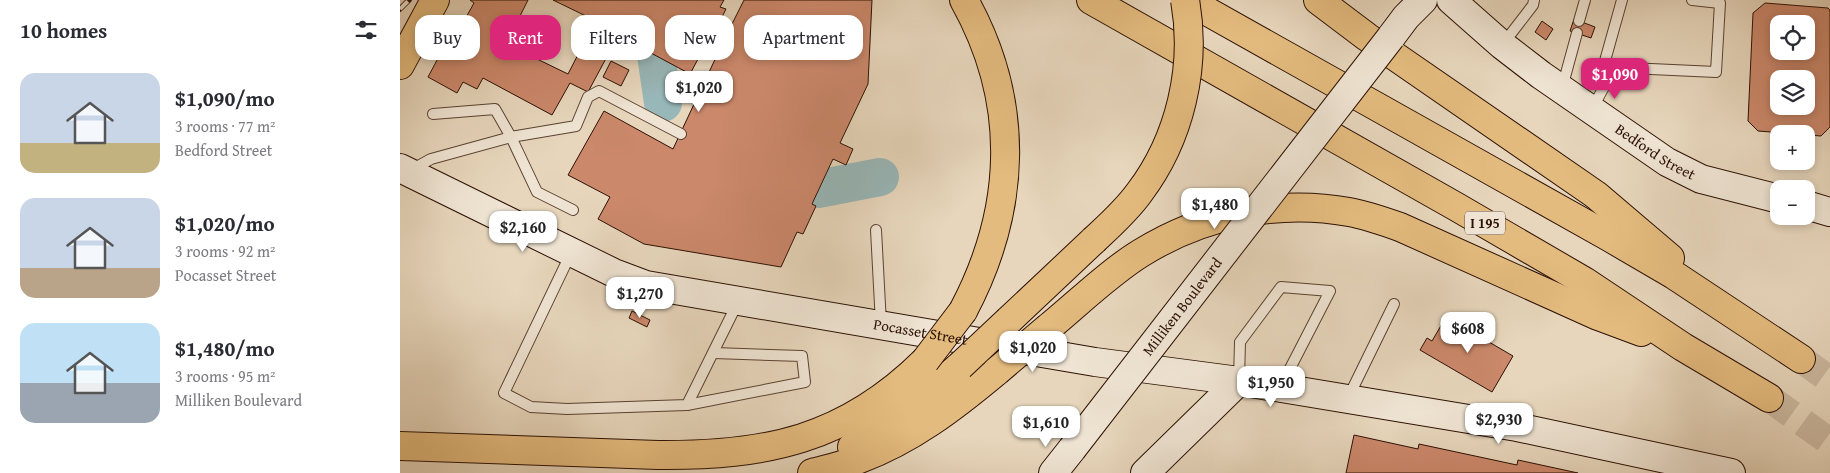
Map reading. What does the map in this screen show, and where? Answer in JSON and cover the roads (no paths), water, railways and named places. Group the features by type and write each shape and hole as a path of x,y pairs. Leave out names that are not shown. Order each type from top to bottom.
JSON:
{"highway":[{"path":"400,65 435,0"},
{"path":"406,447 675,455 748,451 800,439 846,420 888,394 925,361 963,311 980,276 997,228 1005,185 1005,134 997,83 980,34 964,0"},
{"name":"I 195","path":"1091,0 1584,281 1683,347 1769,398"},
{"path":"805,473 882,429 915,405 960,366 1094,240 1140,192 1161,158 1182,102 1188,66 1186,0"},
{"path":"1186,0 1609,237 1738,316 1801,359"},
{"path":"1318,0 1366,38 1596,195 1738,316"},
{"path":"812,473 857,460 911,434 958,403 1126,263 1152,246 1200,224 1245,212 1270,209 1321,209 1375,218 1400,227 1598,316 1683,347"}],"street":[{"name":"Milliken Boulevard","path":"1053,473 1406,17 1424,0"},
{"name":"Bedford Street","path":"1451,0 1502,45 1656,155 1689,174 1729,187 1770,197"},
{"name":"Pocasset Street","path":"404,170 625,278 646,285 1096,362 1239,381 1517,427 1730,473"},
{"path":"1815,208 1830,212"},
{"path":"1145,473 1239,381"}],"lane":[{"path":"1502,45 1533,4 1534,0"},
{"path":"1579,21 1584,0"},
{"path":"1604,86 1603,68 1622,0"},
{"path":"1591,110 1604,86 1629,68 1716,72 1720,3 1692,0"},
{"path":"1562,89 1576,33"},
{"path":"404,170 431,159 511,137 576,126 588,97 599,91 681,134"},
{"path":"433,114 495,109 511,137 537,192 573,210"},
{"path":"876,230 881,325"},
{"path":"572,252 504,393 531,408 567,409 687,405 805,382 802,356 714,353"},
{"path":"1239,381 1240,342 1281,288 1330,291 1280,388"},
{"path":"687,405 738,301"},
{"path":"1348,398 1394,304"}],"waterway":[{"path":"656,55 663,103"},
{"path":"818,189 880,177"}],"tunnel":[{"path":"1801,359 1830,380"},
{"path":"1769,398 1830,442"}],"railway":[{"path":"400,9 409,0"}]}
